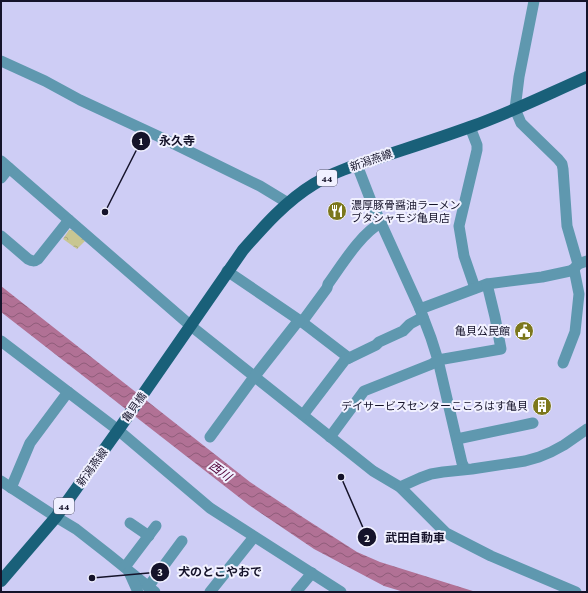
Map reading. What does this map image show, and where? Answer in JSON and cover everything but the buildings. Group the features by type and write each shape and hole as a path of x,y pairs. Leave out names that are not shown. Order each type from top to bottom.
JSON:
{"main road":[{"name":"新潟燕線","path":"147,388 243,250 264,226 288,203 313,185 334,174 357,165 470,127 587,77"},
{"name":"亀貝橋","path":"119,428 147,388"},
{"name":"新潟燕線","path":"1,581 56,517 119,428"}],"street":[{"path":"534,1 519,77 515,109 520,123 558,159 562,164 563,169 567,226 580,265 575,332 563,363"},
{"path":"1,61 260,186 288,203"},
{"path":"470,127 477,144 477,150 459,226 464,256 475,288"},
{"path":"1,178 5,164 190,326 373,471 400,487 446,533 491,556 576,592"},
{"path":"357,165 432,338 462,463 465,469"},
{"path":"1,236 28,259 35,261 69,220"},
{"path":"210,437 254,377 327,288 328,284 362,238 373,227 381,223"},
{"path":"303,415 345,360 403,331 422,313 475,288 487,284 542,277 570,271 580,265"},
{"path":"227,271 300,321 349,358"},
{"path":"330,437 364,391 432,364 438,360 501,349 487,284"},
{"path":"1,341 68,392 119,428 210,508 341,592"},
{"path":"11,488 30,443 68,392"},
{"path":"457,439 533,423"},
{"path":"400,487 431,474 525,461 539,457 564,445 587,429"},
{"path":"1,481 76,529 152,589 182,541"},
{"path":"130,522 149,536"},
{"path":"127,569 156,526"},
{"path":"210,592 254,537"},
{"path":"127,569 138,592"},
{"path":"296,592 312,573"}],"green space":[{"path":"69,230 72,230 85,241 77,249 63,239"}],"water":[{"name":"西川","path":"1,286 250,482 304,518 357,552 380,562 476,592 404,592 384,586 314,549 249,505 1,312"}],"place":[{"name":"濃厚豚骨醤油ラーメン ブタシャモジ亀貝店","path":"337,211"},
{"name":"永久寺","path":"105,212"},
{"name":"亀貝公民館","path":"524,331"},
{"name":"デイサービスセンターこころはす亀貝","path":"542,406"},
{"name":"武田自動車","path":"341,477"},
{"name":"犬のとこやおで","path":"92,578"}]}
